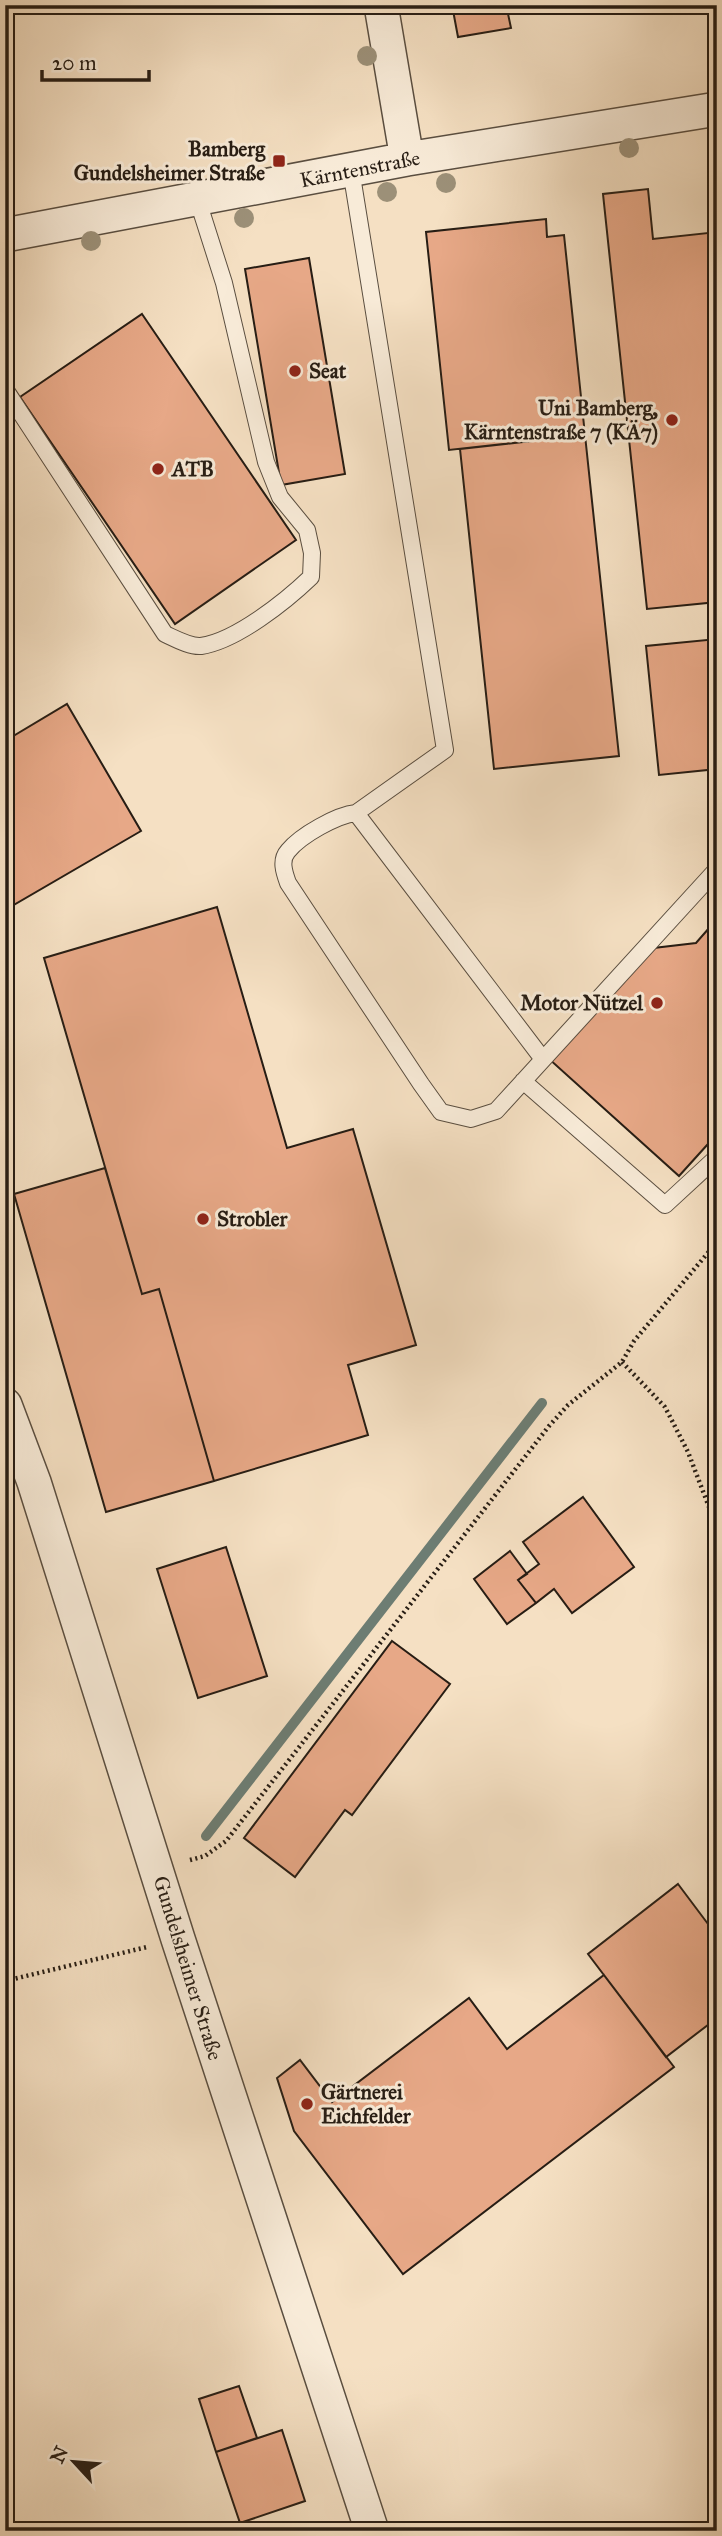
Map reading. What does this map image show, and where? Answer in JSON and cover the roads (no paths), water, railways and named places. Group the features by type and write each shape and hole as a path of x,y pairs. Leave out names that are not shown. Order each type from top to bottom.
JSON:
{"street":[{"path":"381,5 407,159"},
{"name":"Kärntenstraße","path":"5,235 407,159 717,108"},
{"name":"Gundelsheimer Straße","path":"5,1405 34,1482 178,1939 372,2531"}],"lane":[{"path":"351,170 445,750 356,813 338,815 287,851 282,865 288,883 441,1112 471,1119 496,1111 717,869"},
{"path":"5,389 165,634 198,647 225,638 288,600 311,577 313,553 307,530 280,497 265,462 224,283 197,198"},
{"path":"356,813 542,1058"},
{"path":"523,1081 665,1205 717,1157"}],"waterway":[{"path":"206,1836 542,1403"}],"place":[{"name":"Bamberg Gundelsheimer Straße","path":"279,161"},
{"name":"Seat","path":"295,371"},
{"name":"Uni Bamberg, Kärntenstraße 7 (KÄ7)","path":"672,420"},
{"name":"ATB","path":"158,469"},
{"name":"Motor Nützel","path":"657,1003"},
{"name":"Strobler","path":"203,1219"},
{"name":"Gärtnerei Eichfelder","path":"307,2104"}]}
